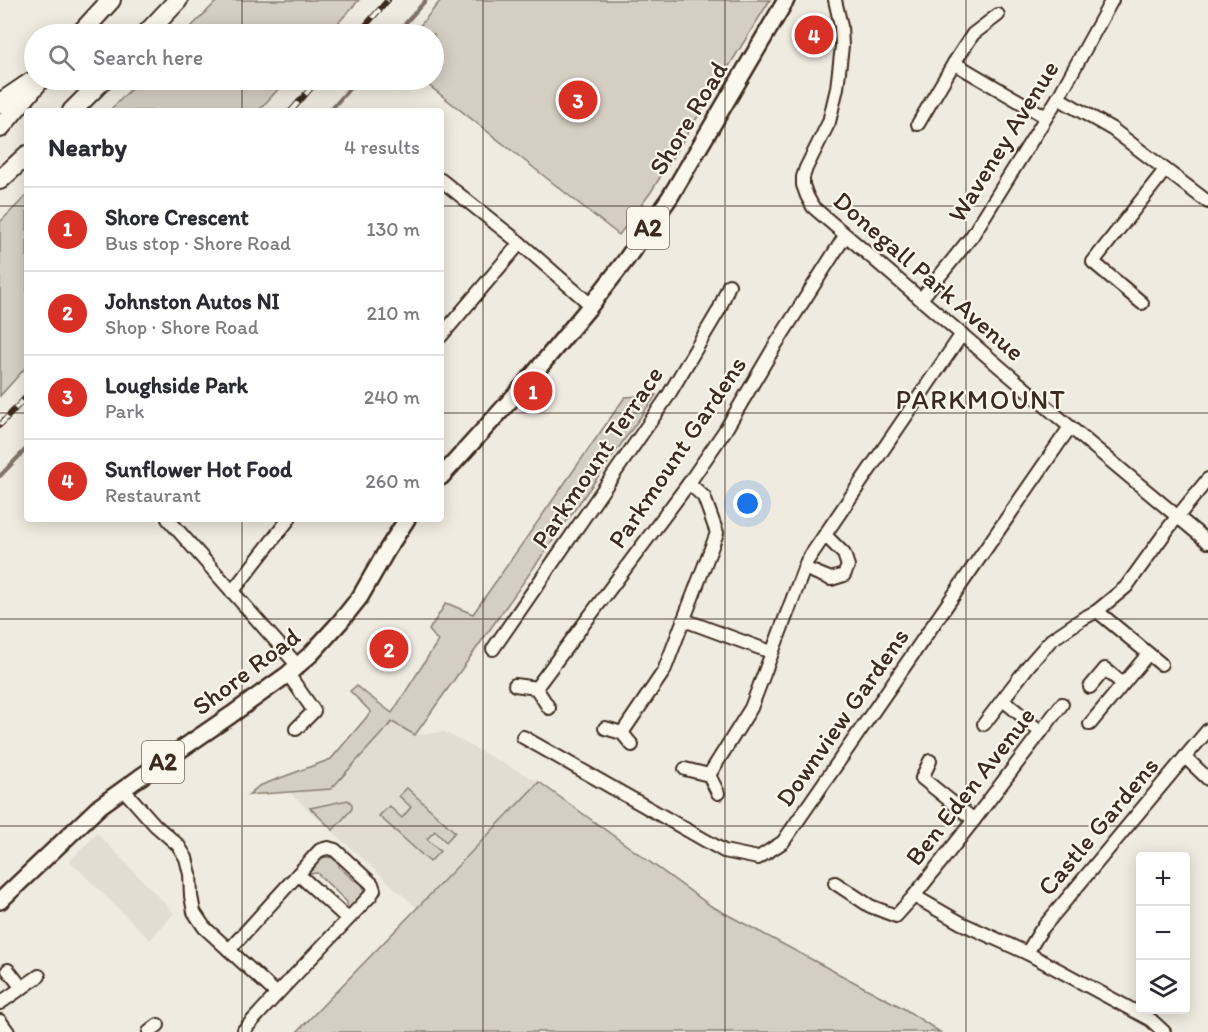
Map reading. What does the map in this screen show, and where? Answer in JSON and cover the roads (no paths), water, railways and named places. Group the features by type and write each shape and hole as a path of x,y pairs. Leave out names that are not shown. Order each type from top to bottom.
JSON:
{"highway":[{"path":"89,24 111,0"},
{"path":"155,24 178,0"},
{"path":"0,103 24,88"},
{"path":"0,128 30,90"},
{"path":"75,108 93,90"},
{"path":"0,180 24,158"}],"main road":[{"name":"Shore Road","path":"444,474 526,382 625,261 670,197 786,0"},
{"name":"Shore Road","path":"0,901 96,810 123,789 231,716 293,670 324,641 360,597 405,522"}],"street":[{"name":"Donegall Park Avenue","path":"835,0 841,26 842,46 837,88 829,122 803,177 803,186 813,207 1208,542"},
{"name":"Waveney Avenue","path":"921,299 972,236 1058,98 1112,0"},
{"path":"918,124 973,34 998,15"},
{"path":"954,63 1046,117"},
{"path":"1058,98 1112,129 1208,202"},
{"path":"1142,303 1093,262 1165,170"},
{"path":"444,183 520,243 591,305"},
{"name":"Parkmount Gardens","path":"536,688 689,483 726,429 776,344 845,236"},
{"path":"444,332 520,243"},
{"name":"Parkmount Terrace","path":"493,649 668,396 719,310 729,285"},
{"path":"708,775 751,708 807,561 962,334"},
{"name":"Downview Gardens","path":"523,736 724,851 758,858 783,842 1070,427"},
{"path":"984,724 1029,664 1052,640 1082,619 1097,612 1126,587 1208,479"},
{"path":"622,733 664,671 717,533 704,498 689,483"},
{"path":"171,522 232,592 293,670 314,711 296,729"},
{"path":"232,592 287,522"},
{"path":"804,568 831,579 844,574 848,566 844,554 825,534"},
{"path":"1097,612 1161,664"},
{"path":"684,620 771,652"},
{"path":"1090,724 1148,654"},
{"path":"1090,687 1106,669 1123,684"},
{"path":"515,685 536,688 549,708"},
{"path":"1002,700 1041,732"},
{"name":"Ben Eden Avenue","path":"835,883 870,906 896,916 974,820 1062,705"},
{"path":"605,728 622,733 632,745"},
{"name":"Castle Gardens","path":"1027,953 1041,930 1208,730"},
{"path":"1185,757 1208,779"},
{"path":"930,761 922,778 974,820"},
{"path":"685,769 708,775 718,792"},
{"path":"123,789 182,851 190,874 194,912 204,927 277,994"},
{"path":"229,950 320,850 328,848 335,850 372,884 374,890 371,895 244,1030"},
{"path":"298,874 348,919"},
{"path":"914,896 961,923 1027,953 1151,1020 1164,1032"},
{"path":"8,970 22,988"},
{"path":"0,1003 39,976"},
{"path":"0,1021 8,1032"}],"waterway":[{"path":"405,24 426,0"},
{"path":"333,108 348,90"},
{"path":"0,476 24,451"}],"railway":[{"path":"367,24 388,0"},
{"path":"294,108 309,90"},
{"path":"0,425 24,399"}],"place":[{"name":"Sunflower Hot Food","path":"814,35"},
{"name":"Loughside Park","path":"578,100"},
{"name":"Shore Crescent","path":"533,391"},
{"name":"Johnston Autos NI","path":"389,649"}],"district":[{"name":"PARKMOUNT","path":"981,400"}]}
